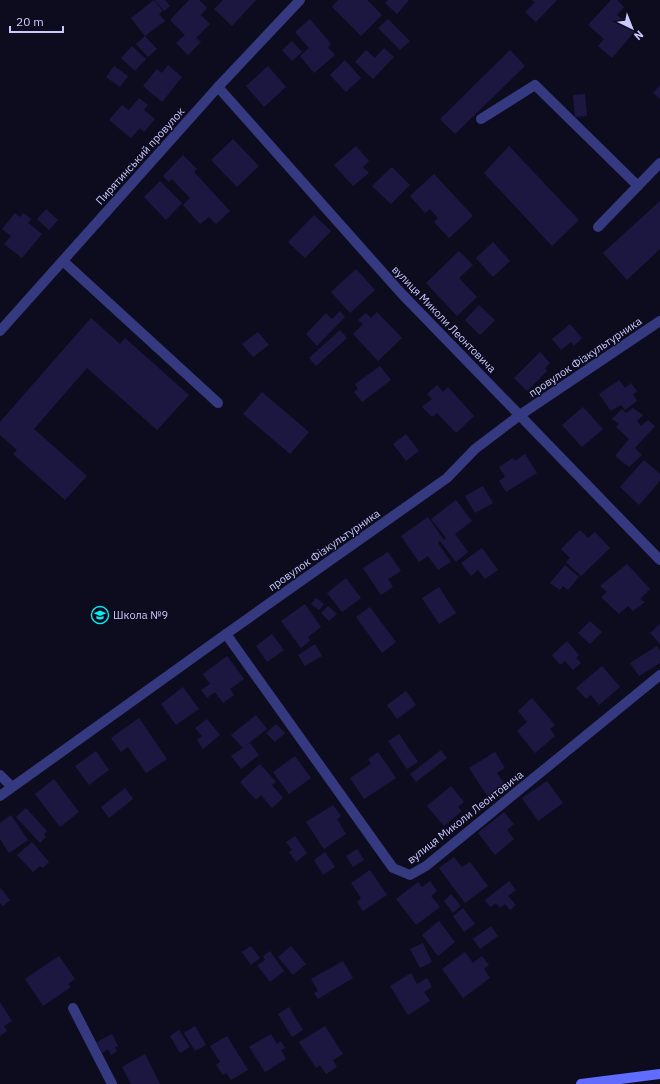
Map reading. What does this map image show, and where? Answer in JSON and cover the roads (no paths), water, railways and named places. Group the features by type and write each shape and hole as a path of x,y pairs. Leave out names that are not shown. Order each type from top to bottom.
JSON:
{"main road":[{"path":"581,1084 660,1074"}],"street":[{"name":"Пирятинський провулок","path":"0,331 218,87 300,0"},
{"path":"481,118 535,85 638,186"},
{"name":"вулиця Миколи Леонтовича","path":"218,87 401,294 660,560"},
{"path":"598,227 660,163"},
{"path":"62,261 218,403"},
{"name":"провулок Фізкультурника","path":"0,796 447,478 475,449 520,415 660,321"},
{"name":"вулиця Миколи Леонтовича","path":"226,634 393,868 410,875 426,866 660,675"},
{"path":"0,775 12,787"},
{"path":"73,1008 112,1084"}],"place":[{"name":"Школа №9","path":"100,615"}]}
